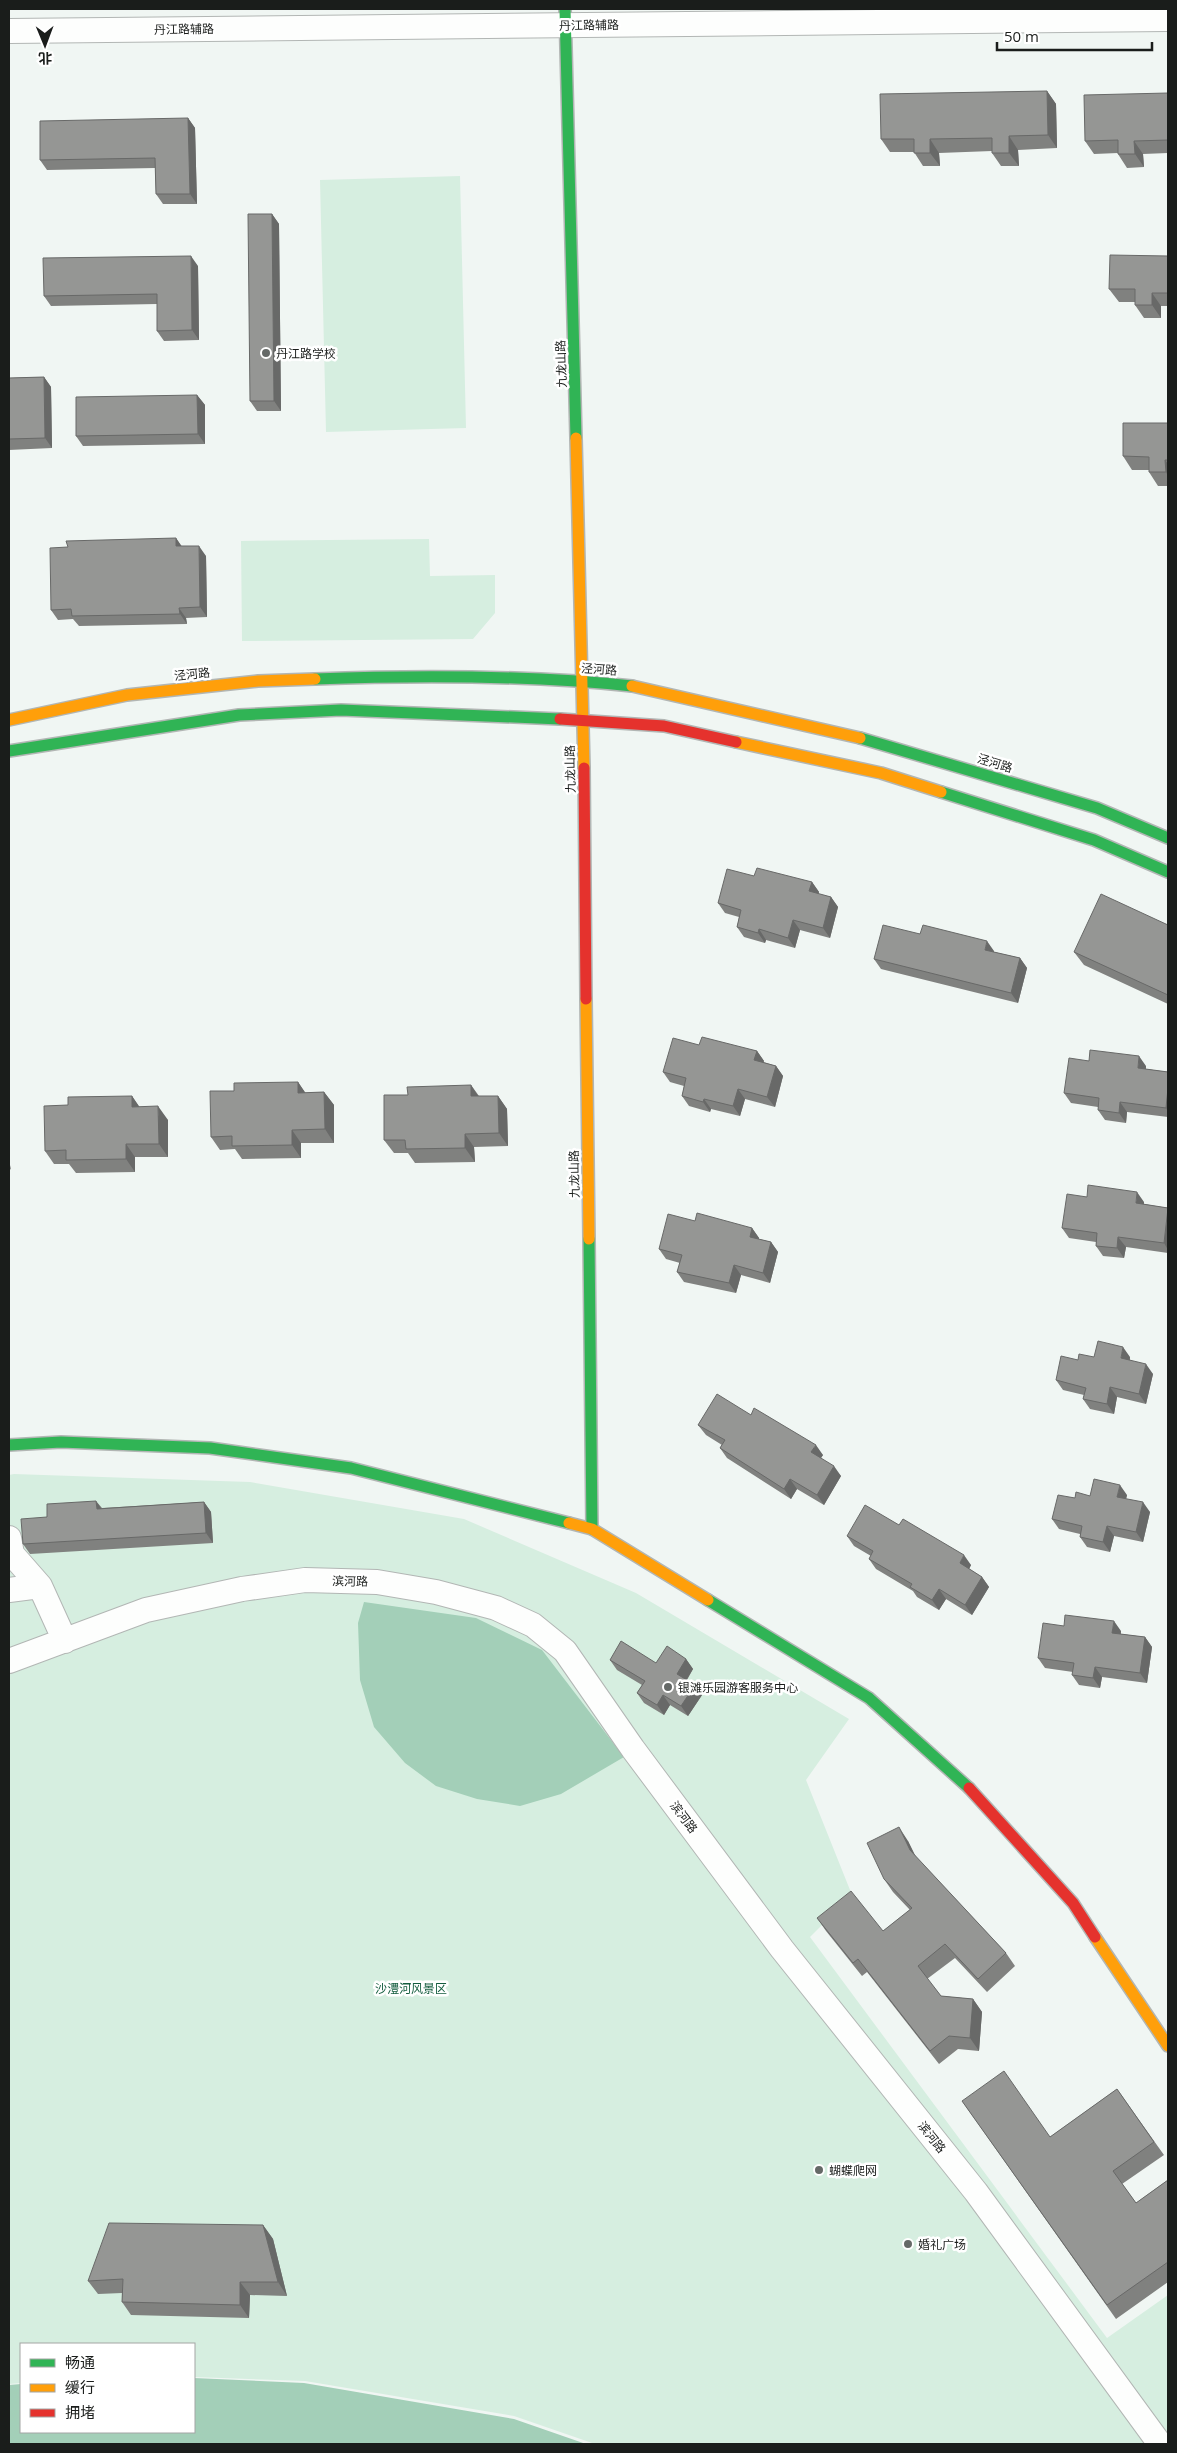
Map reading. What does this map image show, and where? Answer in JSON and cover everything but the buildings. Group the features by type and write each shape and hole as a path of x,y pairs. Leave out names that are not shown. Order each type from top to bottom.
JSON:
{"street":[{"name":"丹江路辅路","path":"9,30 565,17 1168,19"},
{"name":"九龙山路","path":"565,17 583,682 592,1529"},
{"name":"泾河路","path":"9,720 127,695 258,681 393,676 583,682 642,687 884,743 1096,808 1168,838"},
{"path":"9,751 248,714 341,710 502,715 664,726 881,773 1094,840 1168,872"},
{"path":"9,1445 61,1442 210,1448 333,1465 361,1470 592,1529 869,1698 959,1776 1073,1903 1168,2046"},
{"path":"9,1538 12,1554 40,1586 65,1641"},
{"name":"滨河路","path":"9,1662 146,1610 181,1600 305,1580 377,1582 436,1592 496,1608 533,1625 565,1651 633,1749 782,1949 976,2192 1160,2444"},
{"path":"9,1590 40,1586"}],"green space":[{"path":"460,176 466,428 326,432 320,180"},
{"path":"429,539 430,576 495,575 495,613 473,639 242,641 241,541"},
{"name":"沙澧河风景区","path":"9,1475 250,1482 464,1519 636,1593 849,1719 806,1780 852,1895 810,1937 1107,2338 1168,2295 1168,2444 595,2444 514,2416 305,2381 195,2377 195,2343 20,2343 20,2383 9,2384"}],"shaded area":[{"path":"364,1602 476,1618 542,1650 624,1757 561,1794 520,1806 477,1799 436,1786 405,1763 374,1727 360,1680 358,1623"},
{"path":"195,2378 304,2383 514,2419 586,2444 9,2444 9,2385 20,2384 20,2433 195,2433"}],"traffic: fast":[{"path":"565,9 576,438"},
{"path":"315,679 474,677 593,682 632,686"},
{"path":"9,751 239,715 341,710 560,719"},
{"path":"860,738 1097,808 1168,838"},
{"path":"941,792 1094,840 1168,872"},
{"path":"589,1239 592,1529"},
{"path":"9,1445 61,1442 210,1448 351,1468 569,1523"},
{"path":"708,1600 869,1698 969,1788"}],"traffic: slow":[{"path":"576,438 584,768"},
{"path":"9,720 127,695 258,681 315,679"},
{"path":"632,686 860,738"},
{"path":"736,742 881,773 941,792"},
{"path":"586,999 589,1239"},
{"path":"569,1523 592,1529 708,1600"},
{"path":"1095,1937 1168,2046"}],"traffic: jam":[{"path":"560,719 664,726 736,742"},
{"path":"584,768 586,999"},
{"path":"969,1788 1073,1903 1095,1937"}],"place":[{"name":"丹江路学校","path":"266,353"},
{"name":"银滩乐园游客服务中心","path":"668,1687"},
{"name":"蝴蝶爬网","path":"819,2170"},
{"name":"婚礼广场","path":"908,2244"}]}
